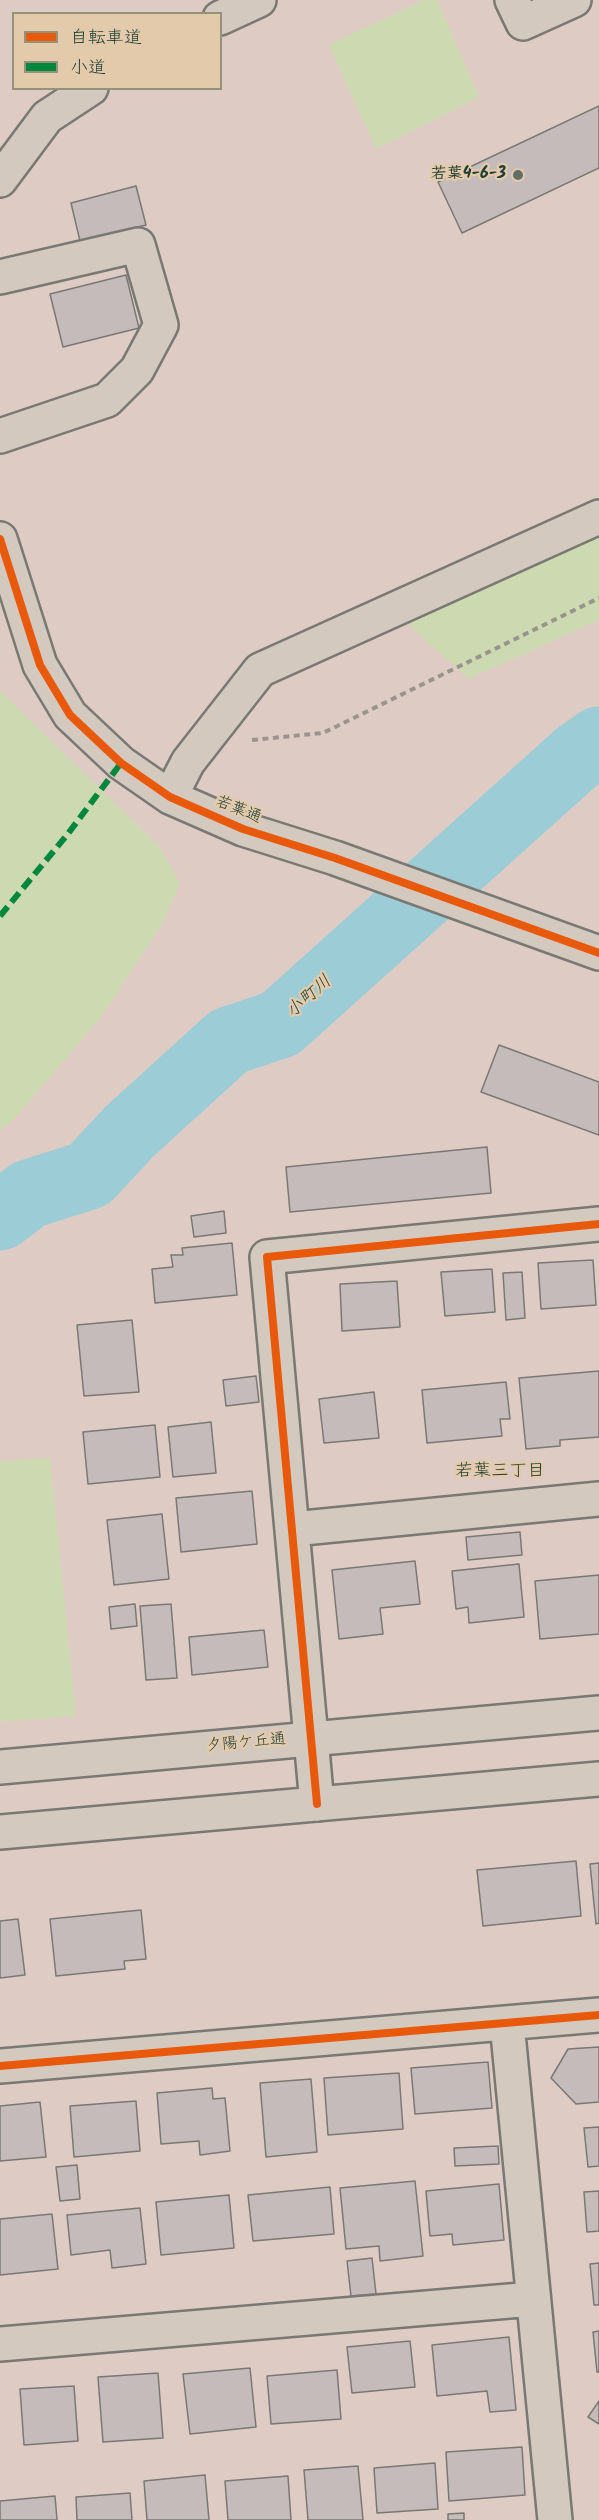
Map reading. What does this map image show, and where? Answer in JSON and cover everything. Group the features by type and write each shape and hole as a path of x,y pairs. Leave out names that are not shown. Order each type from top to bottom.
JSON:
{"street":[{"path":"222,17 259,0"},
{"path":"512,0 524,24 574,0"},
{"path":"0,180 47,117 88,90"},
{"path":"0,277 138,245 161,325 137,370 107,400 0,436"},
{"path":"170,797 188,762 260,670 599,517"},
{"name":"若葉通","path":"0,539 40,664 70,715 121,764 170,797 243,829 335,858 585,948"},
{"path":"316,1804 267,1257 599,1224"},
{"path":"292,1529 599,1499"},
{"name":"夕陽ケ丘通","path":"0,1767 599,1713"},
{"path":"0,1832 599,1779"},
{"path":"0,2066 599,2015"},
{"path":"507,2023 555,2520"},
{"path":"0,2344 533,2299"}],"path":[{"path":"210,734 250,740 322,734 599,598"}],"green space":[{"path":"424,0 437,0 479,97 376,149 329,45"},
{"path":"599,496 599,620 469,679 408,624"},
{"path":"0,691 159,846 180,883 162,924 101,1017 13,1120 0,1130"},
{"path":"50,1458 76,1716 0,1722 0,1461"}],"building":[{"name":"若葉4-6-3","path":"599,106 599,168 462,233 438,182"},
{"path":"136,186 146,225 80,241 71,203"},
{"path":"126,275 139,328 63,347 50,294"},
{"path":"499,1045 599,1082 599,1135 481,1092"},
{"path":"487,1147 491,1193 290,1212 286,1167"},
{"path":"224,1211 226,1233 194,1237 191,1216"},
{"path":"232,1243 237,1295 155,1303 152,1269 173,1267 171,1255 183,1255 182,1248"},
{"path":"593,1260 596,1305 541,1309 538,1263"},
{"path":"492,1269 495,1312 445,1316 441,1272"},
{"path":"522,1272 525,1318 506,1320 503,1273"},
{"path":"397,1281 400,1327 342,1331 340,1284"},
{"path":"132,1320 139,1392 84,1396 77,1325"},
{"path":"599,1371 599,1437 560,1440 560,1446 526,1449 519,1378"},
{"path":"256,1376 259,1402 226,1406 223,1380"},
{"path":"506,1382 510,1419 500,1419 502,1436 427,1443 422,1390"},
{"path":"374,1392 379,1438 324,1443 319,1399"},
{"path":"211,1422 216,1473 173,1477 168,1427"},
{"path":"155,1425 160,1477 88,1484 83,1432"},
{"path":"252,1491 257,1544 181,1552 176,1498"},
{"path":"162,1514 169,1579 114,1585 107,1520"},
{"path":"520,1532 522,1555 468,1560 466,1537"},
{"path":"415,1561 420,1604 380,1608 383,1634 339,1639 332,1570"},
{"path":"519,1564 524,1617 469,1623 468,1607 456,1609 452,1571"},
{"path":"599,1575 599,1634 540,1639 535,1581"},
{"path":"135,1604 137,1626 111,1629 109,1607"},
{"path":"171,1604 177,1678 146,1680 140,1606"},
{"path":"264,1630 268,1667 192,1675 189,1637"},
{"path":"576,1861 581,1916 483,1926 477,1870"},
{"path":"599,1863 599,1923 596,1924 590,1864"},
{"path":"141,1910 146,1959 124,1961 125,1969 56,1976 50,1919"},
{"path":"18,1919 25,1975 0,1978 0,1921"},
{"path":"599,2047 599,2102 576,2104 551,2078 568,2049"},
{"path":"488,2062 492,2108 415,2114 411,2068"},
{"path":"399,2073 403,2129 328,2135 324,2078"},
{"path":"311,2079 317,2152 266,2157 260,2083"},
{"path":"212,2088 213,2099 225,2098 230,2151 200,2155 199,2141 161,2144 157,2093"},
{"path":"136,2101 140,2151 74,2157 70,2106"},
{"path":"40,2102 46,2157 0,2161 0,2106"},
{"path":"599,2127 599,2166 588,2167 584,2128"},
{"path":"498,2146 499,2164 455,2166 454,2148"},
{"path":"77,2165 80,2199 60,2201 56,2167"},
{"path":"415,2181 423,2256 380,2261 379,2246 346,2249 340,2188"},
{"path":"499,2184 504,2240 453,2245 452,2234 430,2236 426,2191"},
{"path":"330,2187 334,2234 253,2241 248,2195"},
{"path":"599,2191 599,2231 587,2232 584,2192"},
{"path":"229,2195 234,2248 161,2255 156,2202"},
{"path":"140,2208 146,2264 112,2268 110,2250 71,2255 67,2215"},
{"path":"52,2214 58,2269 0,2275 0,2219"},
{"path":"372,2258 376,2294 351,2296 347,2261"},
{"path":"599,2263 599,2305 594,2305 590,2264"},
{"path":"599,2331 599,2372 597,2372 593,2332"},
{"path":"509,2337 516,2410 490,2412 487,2391 437,2396 432,2345"},
{"path":"410,2341 415,2387 352,2393 347,2347"},
{"path":"250,2368 256,2427 190,2434 183,2374"},
{"path":"337,2370 341,2419 271,2424 267,2376"},
{"path":"158,2373 163,2438 103,2442 98,2377"},
{"path":"74,2386 78,2441 24,2445 20,2389"},
{"path":"599,2401 599,2424 588,2417"},
{"path":"522,2447 525,2495 449,2501 446,2452"},
{"path":"435,2463 438,2509 377,2513 374,2468"},
{"path":"358,2466 363,2520 308,2520 304,2470"},
{"path":"205,2475 209,2520 147,2520 144,2481"},
{"path":"288,2476 291,2520 228,2520 225,2481"},
{"path":"130,2493 132,2520 77,2520 76,2497"},
{"path":"55,2496 57,2520 0,2520 0,2501"},
{"path":"464,2513 464,2520 448,2520 448,2514"}],"waterway":[{"name":"小町川","path":"0,1216 29,1194 89,1175 130,1131 229,1041 280,1024 579,755 599,741"}],"marked path":[{"path":"0,916 67,835 121,763"}],"cycle path":[{"path":"0,539 40,665 70,715 121,763 170,797 243,829 335,858 599,953"},
{"path":"317,1804 267,1257 599,1224"},
{"path":"0,2066 599,2015"}],"place":[{"name":"若葉4-6-3","path":"518,175"}],"district":[{"name":"若葉三丁目","path":"500,1473"}]}
